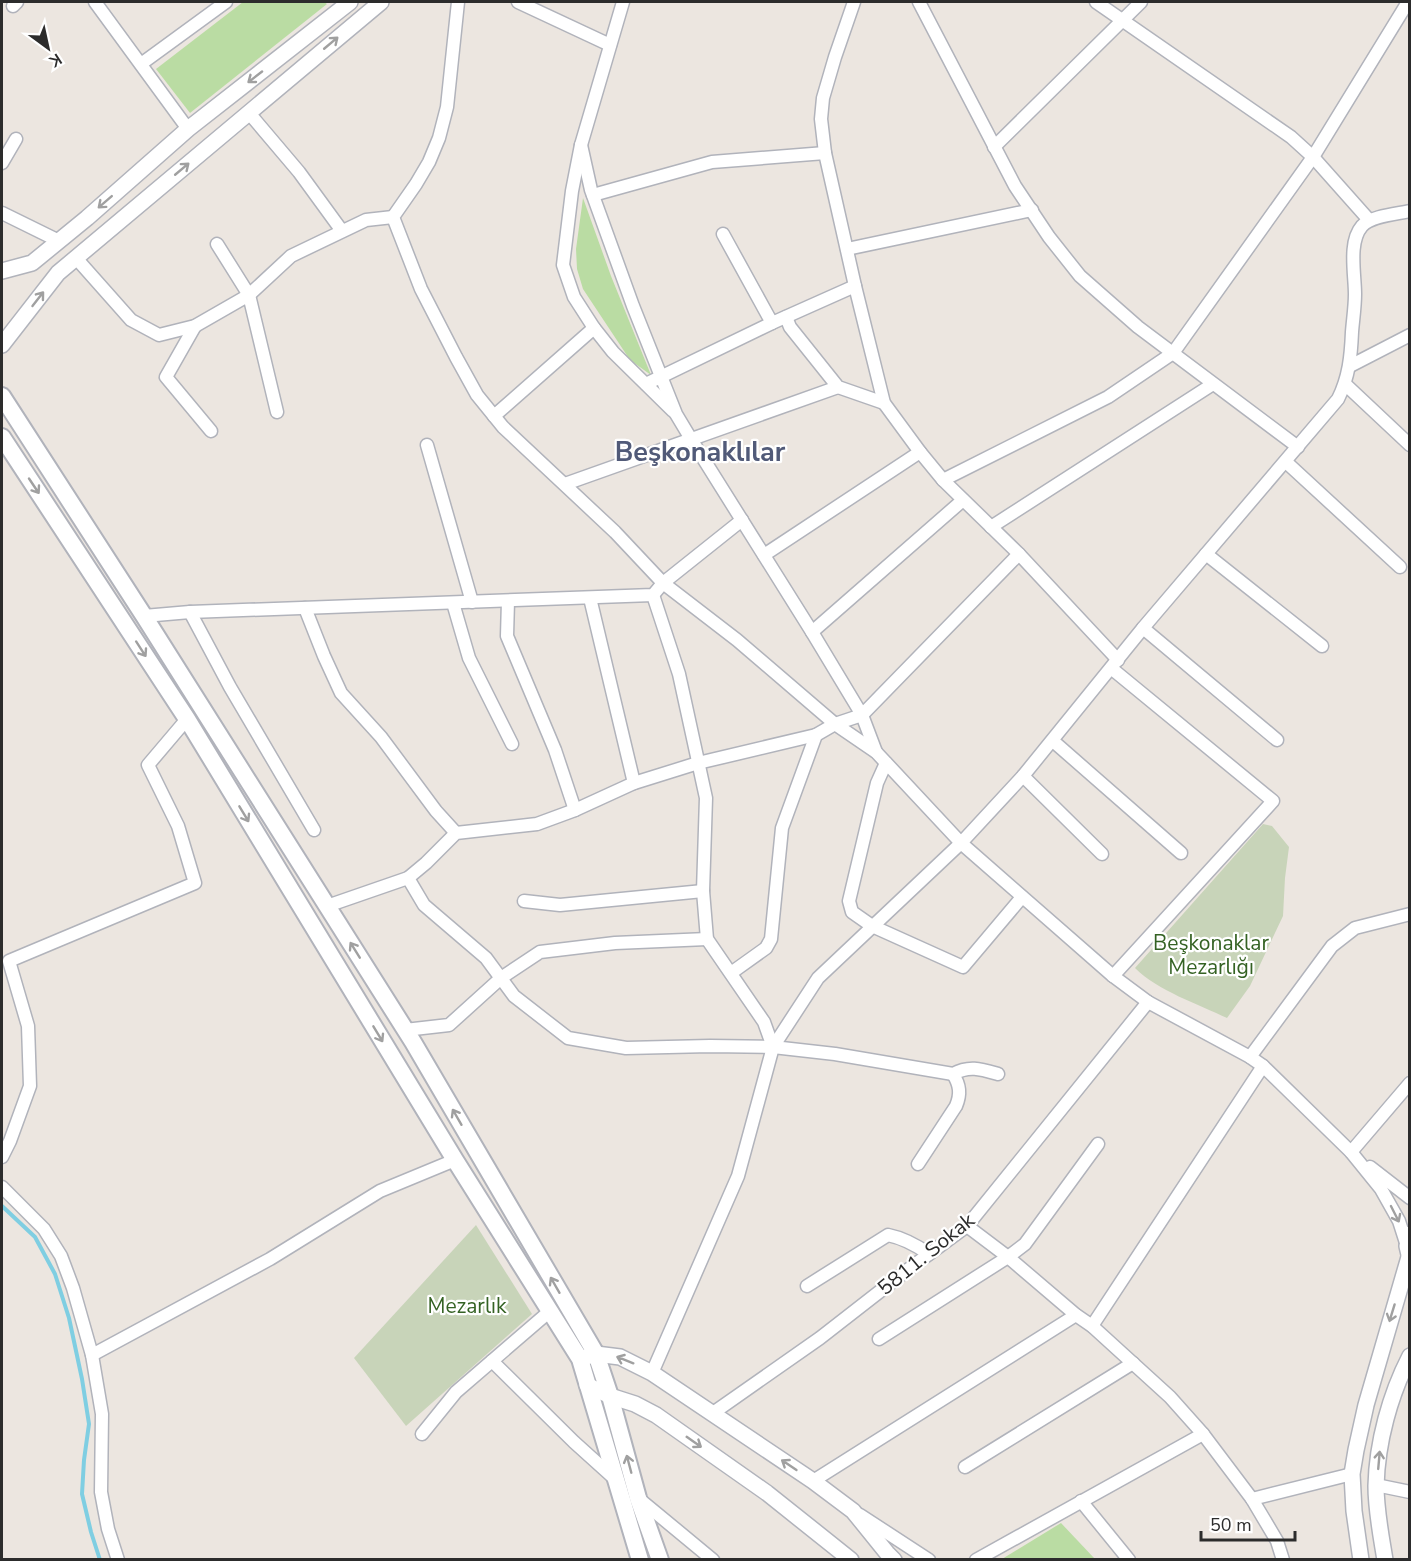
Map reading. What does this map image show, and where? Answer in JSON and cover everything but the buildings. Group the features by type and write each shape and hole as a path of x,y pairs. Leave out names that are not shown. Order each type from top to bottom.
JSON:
{"main road":[{"path":"2,396 144,616 405,1030 610,1396 638,1498 660,1560"},
{"path":"2,437 187,719 455,1160 550,1311 588,1357 587,1384 639,1560"}],"street":[{"path":"95,2 189,129"},
{"path":"141,64 226,2"},
{"path":"2,345 58,273 381,2"},
{"path":"76,258 131,320 159,335 195,326 249,295 291,256 366,220 393,217 429,162 439,138 447,107 458,2"},
{"path":"518,2 610,45"},
{"path":"623,2 581,146 572,191 563,265 574,297 594,328 613,352 676,414"},
{"path":"854,2 823,98 821,119 825,153 884,403 944,480 1019,554 1115,664 1273,801 1113,976"},
{"path":"919,2 1015,186 1049,237 1080,276 1138,327 1298,447"},
{"path":"1096,2 1291,137 1313,157 1369,220"},
{"path":"994,147 1141,2"},
{"path":"944,480 1108,397 1173,353 1313,157 1408,2"},
{"path":"2,271 32,263 189,129 345,3"},
{"path":"249,113 299,172 342,231"},
{"path":"2,163 16,139"},
{"path":"581,146 593,195 633,306 676,414 813,632 862,715 876,752"},
{"path":"593,195 712,162 825,153"},
{"path":"847,249 1032,210"},
{"path":"652,1372 738,1176 773,1047 818,978 961,843 1023,777 1143,628 1338,399 1346,385 1350,366 1355,294 1353,257 1355,236 1361,226 1369,220 1410,211"},
{"path":"2,213 59,241"},
{"path":"393,217 421,289 477,395 503,427 615,532 663,583 737,640 835,724 876,752 961,843 1113,976 1148,1002 1250,1056 1351,1152 1410,1198"},
{"path":"723,234 772,323"},
{"path":"217,244 249,295 276,412"},
{"path":"646,384 855,286"},
{"path":"786,317 790,327 838,387 884,403"},
{"path":"195,326 166,377 211,431"},
{"path":"494,417 594,328"},
{"path":"1350,366 1410,335"},
{"path":"991,527 1212,384"},
{"path":"1346,385 1410,445"},
{"path":"565,484 838,387"},
{"path":"427,445 472,602"},
{"path":"764,555 920,452"},
{"path":"1286,462 1400,567"},
{"path":"813,632 963,500"},
{"path":"144,616 190,612 653,595 663,583 742,520"},
{"path":"327,906 408,878 456,833 537,824 575,810 634,783 698,763 816,735 835,724 862,715 1019,554"},
{"path":"1206,554 1322,646"},
{"path":"653,595 679,674 706,798 703,891 707,939 764,1022 773,1047"},
{"path":"591,598 634,783"},
{"path":"508,601 507,636 555,750 575,810"},
{"path":"453,603 469,658 512,744"},
{"path":"305,608 341,693 381,737 436,811 456,833"},
{"path":"190,612 230,687 314,830"},
{"path":"1143,628 1277,740"},
{"path":"2,1157 30,1086 28,1026 9,961 195,883 178,826 148,765 187,719"},
{"path":"731,973 766,948 771,939 782,828 816,735"},
{"path":"1053,741 1181,853"},
{"path":"886,763 877,783 849,901 852,912 872,926 963,967 1022,897"},
{"path":"1023,777 1102,854"},
{"path":"408,878 424,905 486,958 514,996 568,1038 626,1048 773,1047 835,1054 952,1074 964,1068 981,1069 998,1074"},
{"path":"524,901 560,905 703,891"},
{"path":"1250,1056 1332,946 1355,928 1410,914"},
{"path":"405,1030 449,1025 501,978 540,952 615,944 707,939"},
{"name":"5811. Sokak","path":"713,1413 820,1338 967,1226 1148,1002"},
{"path":"1092,1326 1263,1066"},
{"path":"918,1164 956,1106 959,1088 952,1074"},
{"path":"1351,1152 1410,1083"},
{"path":"879,1339 1025,1244 1098,1144"},
{"path":"1351,1152 1381,1189 1399,1221 1409,1249 1366,1405 1352,1474 1354,1511 1361,1560"},
{"path":"92,1355 270,1259 380,1191 455,1160"},
{"path":"2,1186 44,1229 61,1256 73,1288 92,1355 102,1414 101,1492 108,1528 118,1560"},
{"path":"967,1226 1092,1326 1170,1397 1203,1434 1252,1499 1276,1541 1283,1560"},
{"path":"807,1286 888,1235 917,1245 929,1254"},
{"path":"422,1434 456,1392 550,1311"},
{"path":"813,1481 1077,1315"},
{"path":"1385,1560 1376,1485 1379,1449 1390,1408 1410,1356"},
{"path":"588,1357 620,1357 652,1372 929,1560"},
{"path":"492,1361 616,1480"},
{"path":"965,1467 1133,1363"},
{"path":"587,1384 656,1415 767,1493 851,1560"},
{"path":"976,1560 1203,1434"},
{"path":"1252,1499 1352,1474"},
{"path":"1376,1485 1410,1492"},
{"path":"638,1498 713,1560"},
{"path":"1081,1501 1129,1560"},
{"path":"854,1511 894,1560"}],"green space":[{"path":"243,2 324,2 327,4 190,113 156,69"},
{"path":"583,198 611,276 651,375 630,360 583,289 577,269 576,249"},
{"name":"Beşkonaklar Mezarlığı","path":"1263,824 1272,826 1289,847 1283,916 1250,986 1227,1018 1155,984 1135,968"},
{"name":"Mezarlık","path":"476,1225 532,1314 406,1426 354,1358"},
{"path":"1061,1523 1095,1559 1002,1559"}],"waterway":[{"path":"2,1206 35,1237 55,1274 69,1318 89,1424 82,1494 100,1560"}],"district":[{"name":"Beşkonaklılar","path":"700,452"}]}
